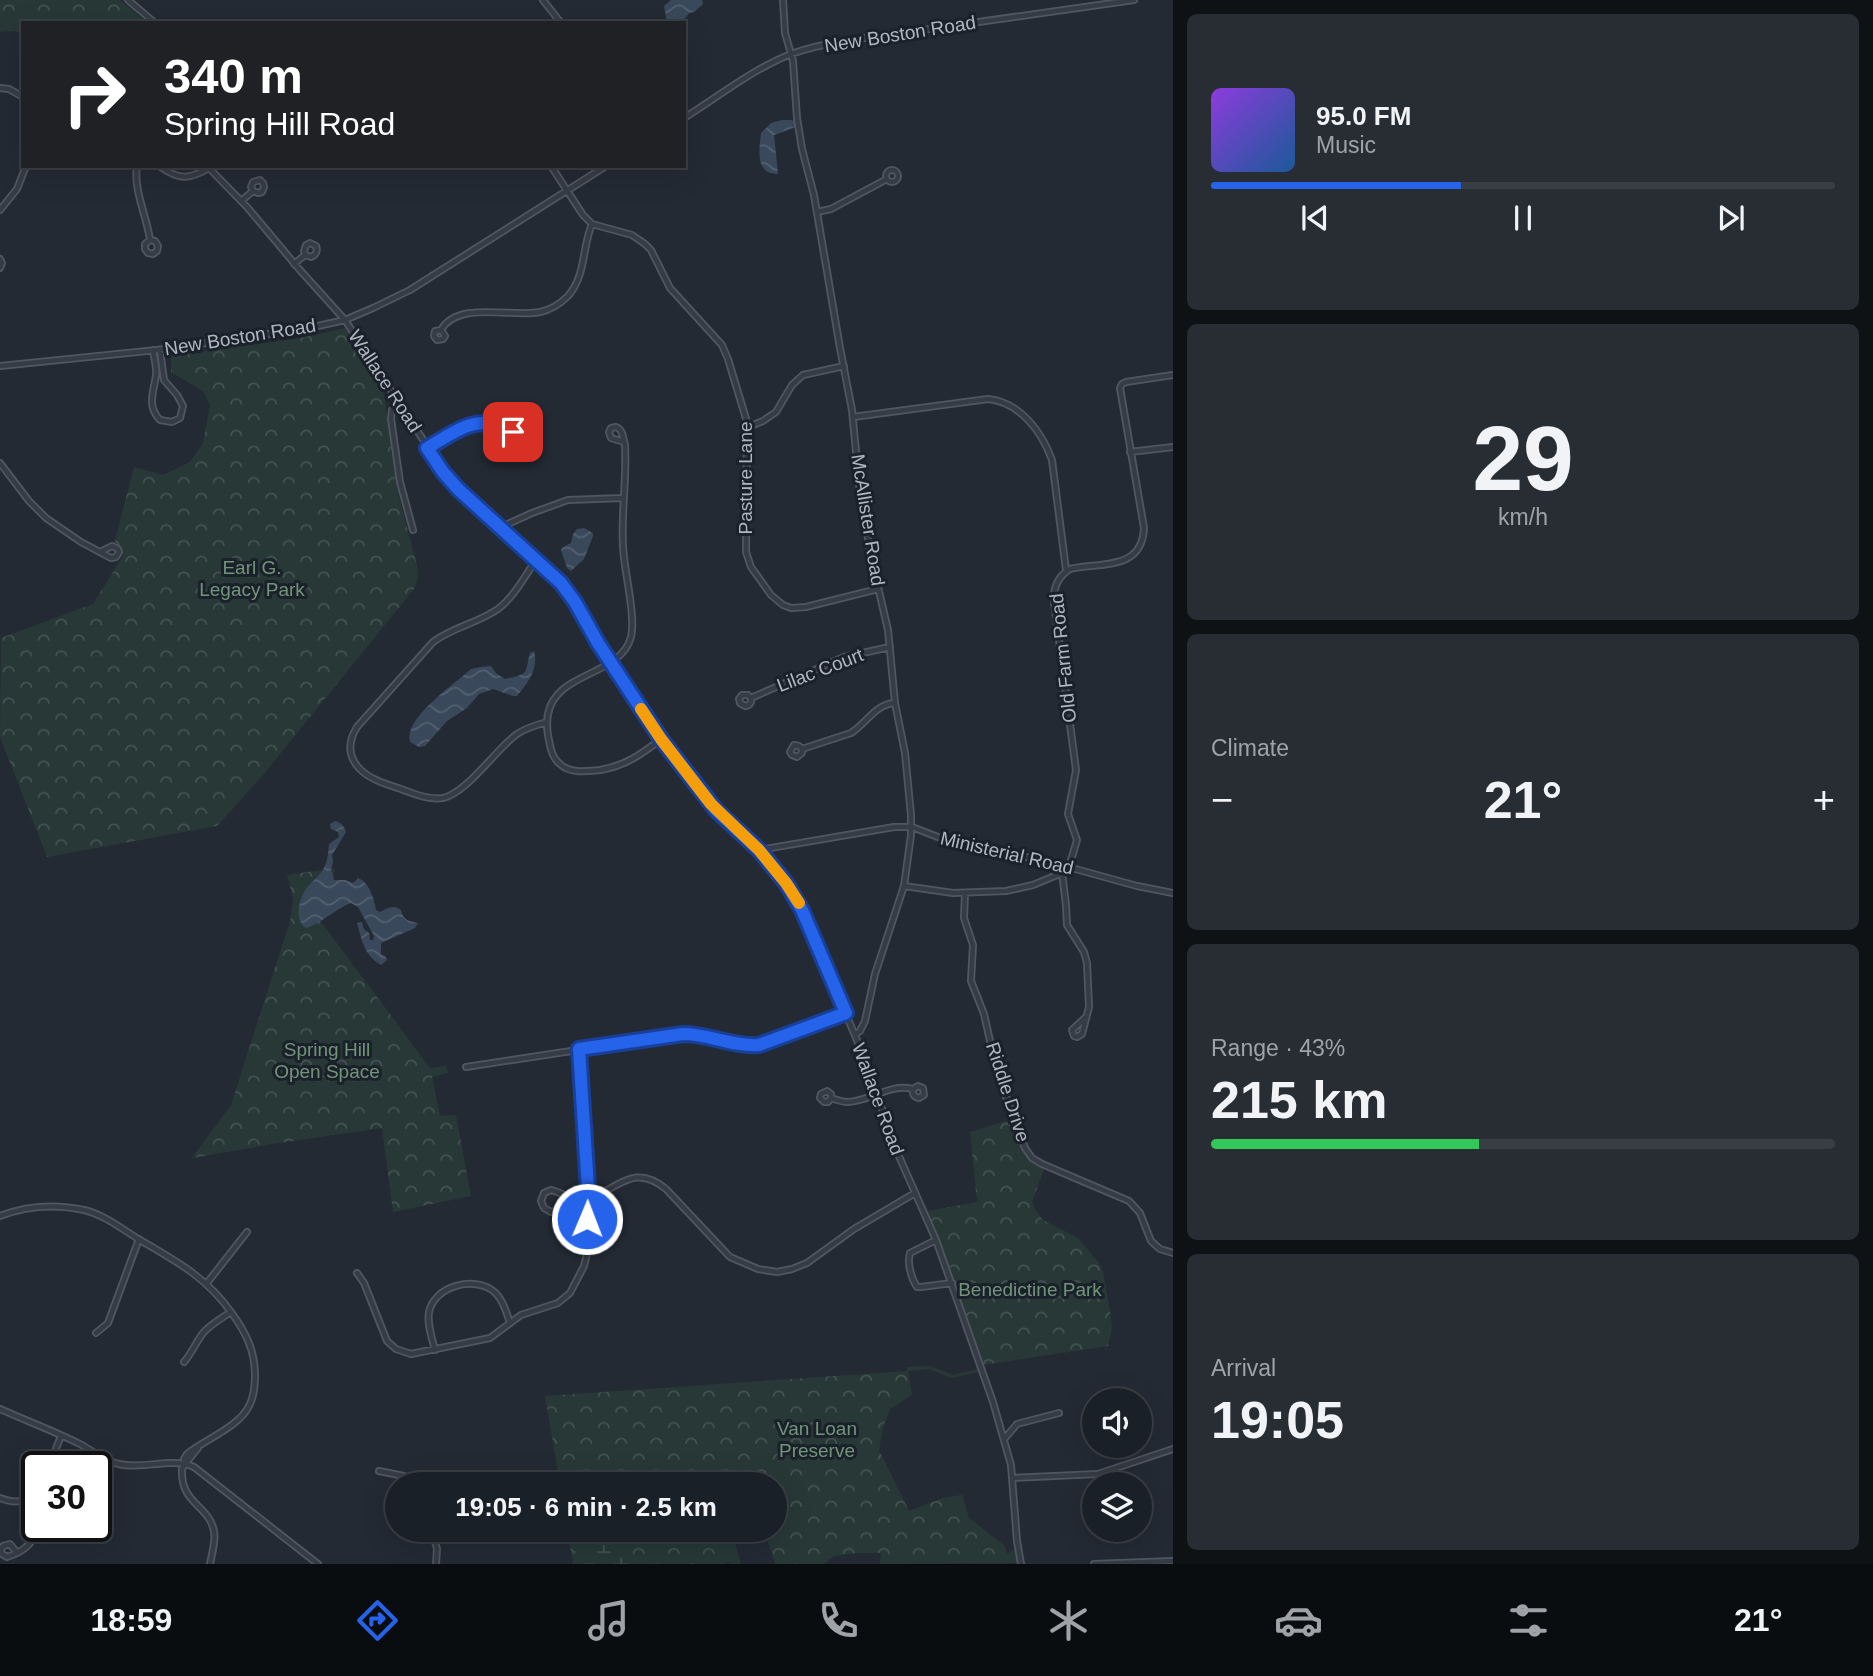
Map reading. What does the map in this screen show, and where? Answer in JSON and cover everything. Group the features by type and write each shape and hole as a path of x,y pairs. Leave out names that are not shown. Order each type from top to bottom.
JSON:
{"street":[{"path":"128,0 153,21"},
{"path":"543,0 559,21"},
{"name":"McAllister Road","path":"783,0 785,33 792,54 797,118 817,212 853,417 860,493 888,630 912,827 904,886 875,974 864,1021 855,1035"},
{"name":"New Boston Road","path":"686,117 756,72 792,54 844,41 1134,0"},
{"path":"0,88 9,89 21,96"},
{"path":"0,210 18,189 25,168"},
{"path":"137,168 136,184 147,219 150,240"},
{"path":"162,168 173,175 184,177 195,175 206,168"},
{"name":"Wallace Road","path":"209,168 345,320 450,481 553,575 569,593 661,739 716,810 759,850 797,899 855,1035 896,1150 936,1240 1005,1439 1013,1478 1021,1564"},
{"path":"441,330 446,323 465,315 480,312 533,313 548,309 568,296 582,268 592,224 583,215 552,168"},
{"name":"New Boston Road","path":"0,366 160,350 304,329 345,320 410,290 603,168"},
{"path":"817,212 831,209 887,178"},
{"path":"241,201 253,191"},
{"name":"Pasture Lane","path":"592,224 632,235 651,250 670,288 722,345 745,411 748,428 746,552 751,566 771,595 783,605 798,608 878,589"},
{"path":"294,264 305,255"},
{"path":"0,259 0,268"},
{"path":"153,350 156,372 152,390 153,409 160,421 174,421 180,418 183,406 164,380 160,350"},
{"path":"748,428 776,412 792,385 803,375 844,366"},
{"name":"Old Farm Road","path":"1069,867 1077,840 1068,811 1076,770 1053,597 1056,583 1066,571 1126,560 1141,546 1144,528 1119,391 1126,382 1173,375"},
{"path":"853,417 988,399 1004,402 1017,410 1028,420 1052,460 1066,571"},
{"path":"400,402 392,411 391,419 400,482 413,530"},
{"path":"427,448 477,423 492,424 500,428"},
{"path":"624,442 623,547 631,611 631,634 629,642 611,662 557,695 547,722 550,747 562,767 577,771 623,765 661,739"},
{"path":"1130,452 1173,447"},
{"path":"0,463 29,501 46,518 100,552"},
{"path":"499,528 568,500 623,498"},
{"path":"536,560 499,608 433,642 357,727 351,740 351,756 360,769 373,778 416,794 439,799 460,789 517,734 547,722"},
{"name":"Lilac Court","path":"751,698 844,657 890,647"},
{"path":"802,749 851,733 880,707 895,703"},
{"name":"Ministerial Road","path":"759,850 894,827 912,827 961,846 1026,856 1173,893"},
{"path":"904,886 965,893 1021,889 1062,873 1069,867"},
{"path":"1062,873 1067,925 1084,952 1087,963 1089,1003 1086,1017"},
{"name":"Riddle Drive","path":"965,893 964,918 973,944 971,981 985,1014 996,1068 1027,1151 1042,1164 1129,1201 1140,1213 1147,1234 1154,1244 1173,1253"},
{"path":"466,1066 683,1034 744,1045 759,1045 846,1013"},
{"path":"357,1273 364,1283 386,1338 393,1347 411,1354 482,1341 528,1312 558,1303 570,1293 584,1266 588,1251 588,1198 579,1049"},
{"path":"831,1098 850,1102 899,1087 913,1089"},
{"path":"575,1199 551,1212 544,1208 541,1200 544,1193 551,1190 575,1199 588,1198 631,1178 654,1180 666,1189 730,1257 751,1267 775,1272 807,1263 854,1229 915,1193"},
{"path":"904,1201 921,1204"},
{"path":"0,1216 36,1207 83,1210 104,1218 183,1265 207,1283 231,1312 252,1350 255,1373 253,1396 243,1416 187,1454 184,1459 186,1464"},
{"path":"207,1283 247,1232"},
{"path":"96,1333 108,1323 139,1239"},
{"path":"936,1240 910,1253 914,1283 917,1287 951,1283"},
{"path":"435,1350 428,1315 436,1297 449,1288 476,1284 491,1289 503,1304 510,1323"},
{"path":"184,1362 201,1335 231,1312"},
{"path":"0,1409 121,1465 175,1463 197,1469 318,1564"},
{"path":"1005,1439 1017,1424 1059,1413"},
{"path":"55,1451 61,1436"},
{"path":"1013,1478 1098,1474 1173,1449"},
{"path":"186,1464 181,1469 184,1489 190,1500 211,1522 214,1530 210,1564"},
{"path":"379,1471 385,1472"},
{"path":"0,1498 16,1502 21,1500"},
{"path":"16,1553 32,1542"},
{"path":"435,1542 436,1564"},
{"path":"1094,1564 1173,1561"}],"green space":[{"path":"0,0 120,0 145,21 21,21 21,33 0,32"},
{"name":"Earl G. Legacy Park","path":"345,328 383,386 400,501 417,565 418,578 414,589 263,775 217,826 47,857 0,737 1,638 93,604 123,556 122,549 114,544 134,467 163,475 190,462 203,443 210,405 203,391 171,372 171,356 301,338"},
{"name":"Spring Hill Open Space","path":"335,868 332,897 316,915 430,1068 446,1066 448,1073 432,1077 440,1116 456,1115 471,1196 393,1212 382,1128 192,1158 231,1105 290,921 293,899 287,875"},
{"name":"Benedictine Park","path":"1013,1119 1026,1154 1044,1169 1032,1202 1035,1210 1043,1220 1078,1238 1099,1263 1103,1272 1112,1328 1108,1346 984,1365 940,1240 927,1211 977,1202 970,1132"},
{"name":"Van Loan Preserve","path":"930,1366 953,1375 978,1369 979,1372 951,1378 929,1369 908,1371 912,1395 890,1409 879,1450 909,1511 943,1498 962,1495 969,1518 1005,1546 1007,1554 1016,1548 1018,1563 880,1564 881,1553 857,1553 834,1556 824,1564 775,1564 768,1542 787,1542 787,1472 558,1472 545,1396 907,1371 907,1367"},
{"path":"569,1542 735,1542 741,1564 729,1562 573,1564"},
{"path":"573,1542 625,1542 629,1561 628,1564 590,1564 592,1560 589,1557 574,1556"}],"water":[{"path":"671,0 702,0 703,4 689,13 683,21 667,21 664,6"},
{"path":"782,120 796,122 796,127 774,135 778,174 765,170 762,166 761,133 771,123"},
{"path":"584,528 593,533 593,536 584,559 571,571 567,568 561,550 571,543 577,529"},
{"path":"534,651 534,669 529,681 517,696 493,689 479,694 467,708 447,721 425,746 419,747 410,742 414,723 422,712 471,669 491,666 505,679 519,676 525,672 530,653"},
{"path":"335,821 342,825 346,832 332,855 331,870 334,880 353,883 358,878 362,880 368,887 376,910 380,912 396,907 407,920 418,923 415,928 381,943 381,954 387,960 381,965 364,947 357,923 362,922 370,940 373,940 374,936 358,907 351,903 306,928 300,921 299,906 302,896 324,868 329,844 339,837 338,832 331,829 330,824"}],"slow traffic":[{"path":"641,709 711,804 759,850 799,903"}],"route":[{"path":"513,432 507,426 500,428 482,422 464,428 427,448 450,481 561,583 661,739 716,810 759,850 793,892 846,1013 759,1045 744,1045 683,1034 579,1049 588,1188 587,1219"}]}
